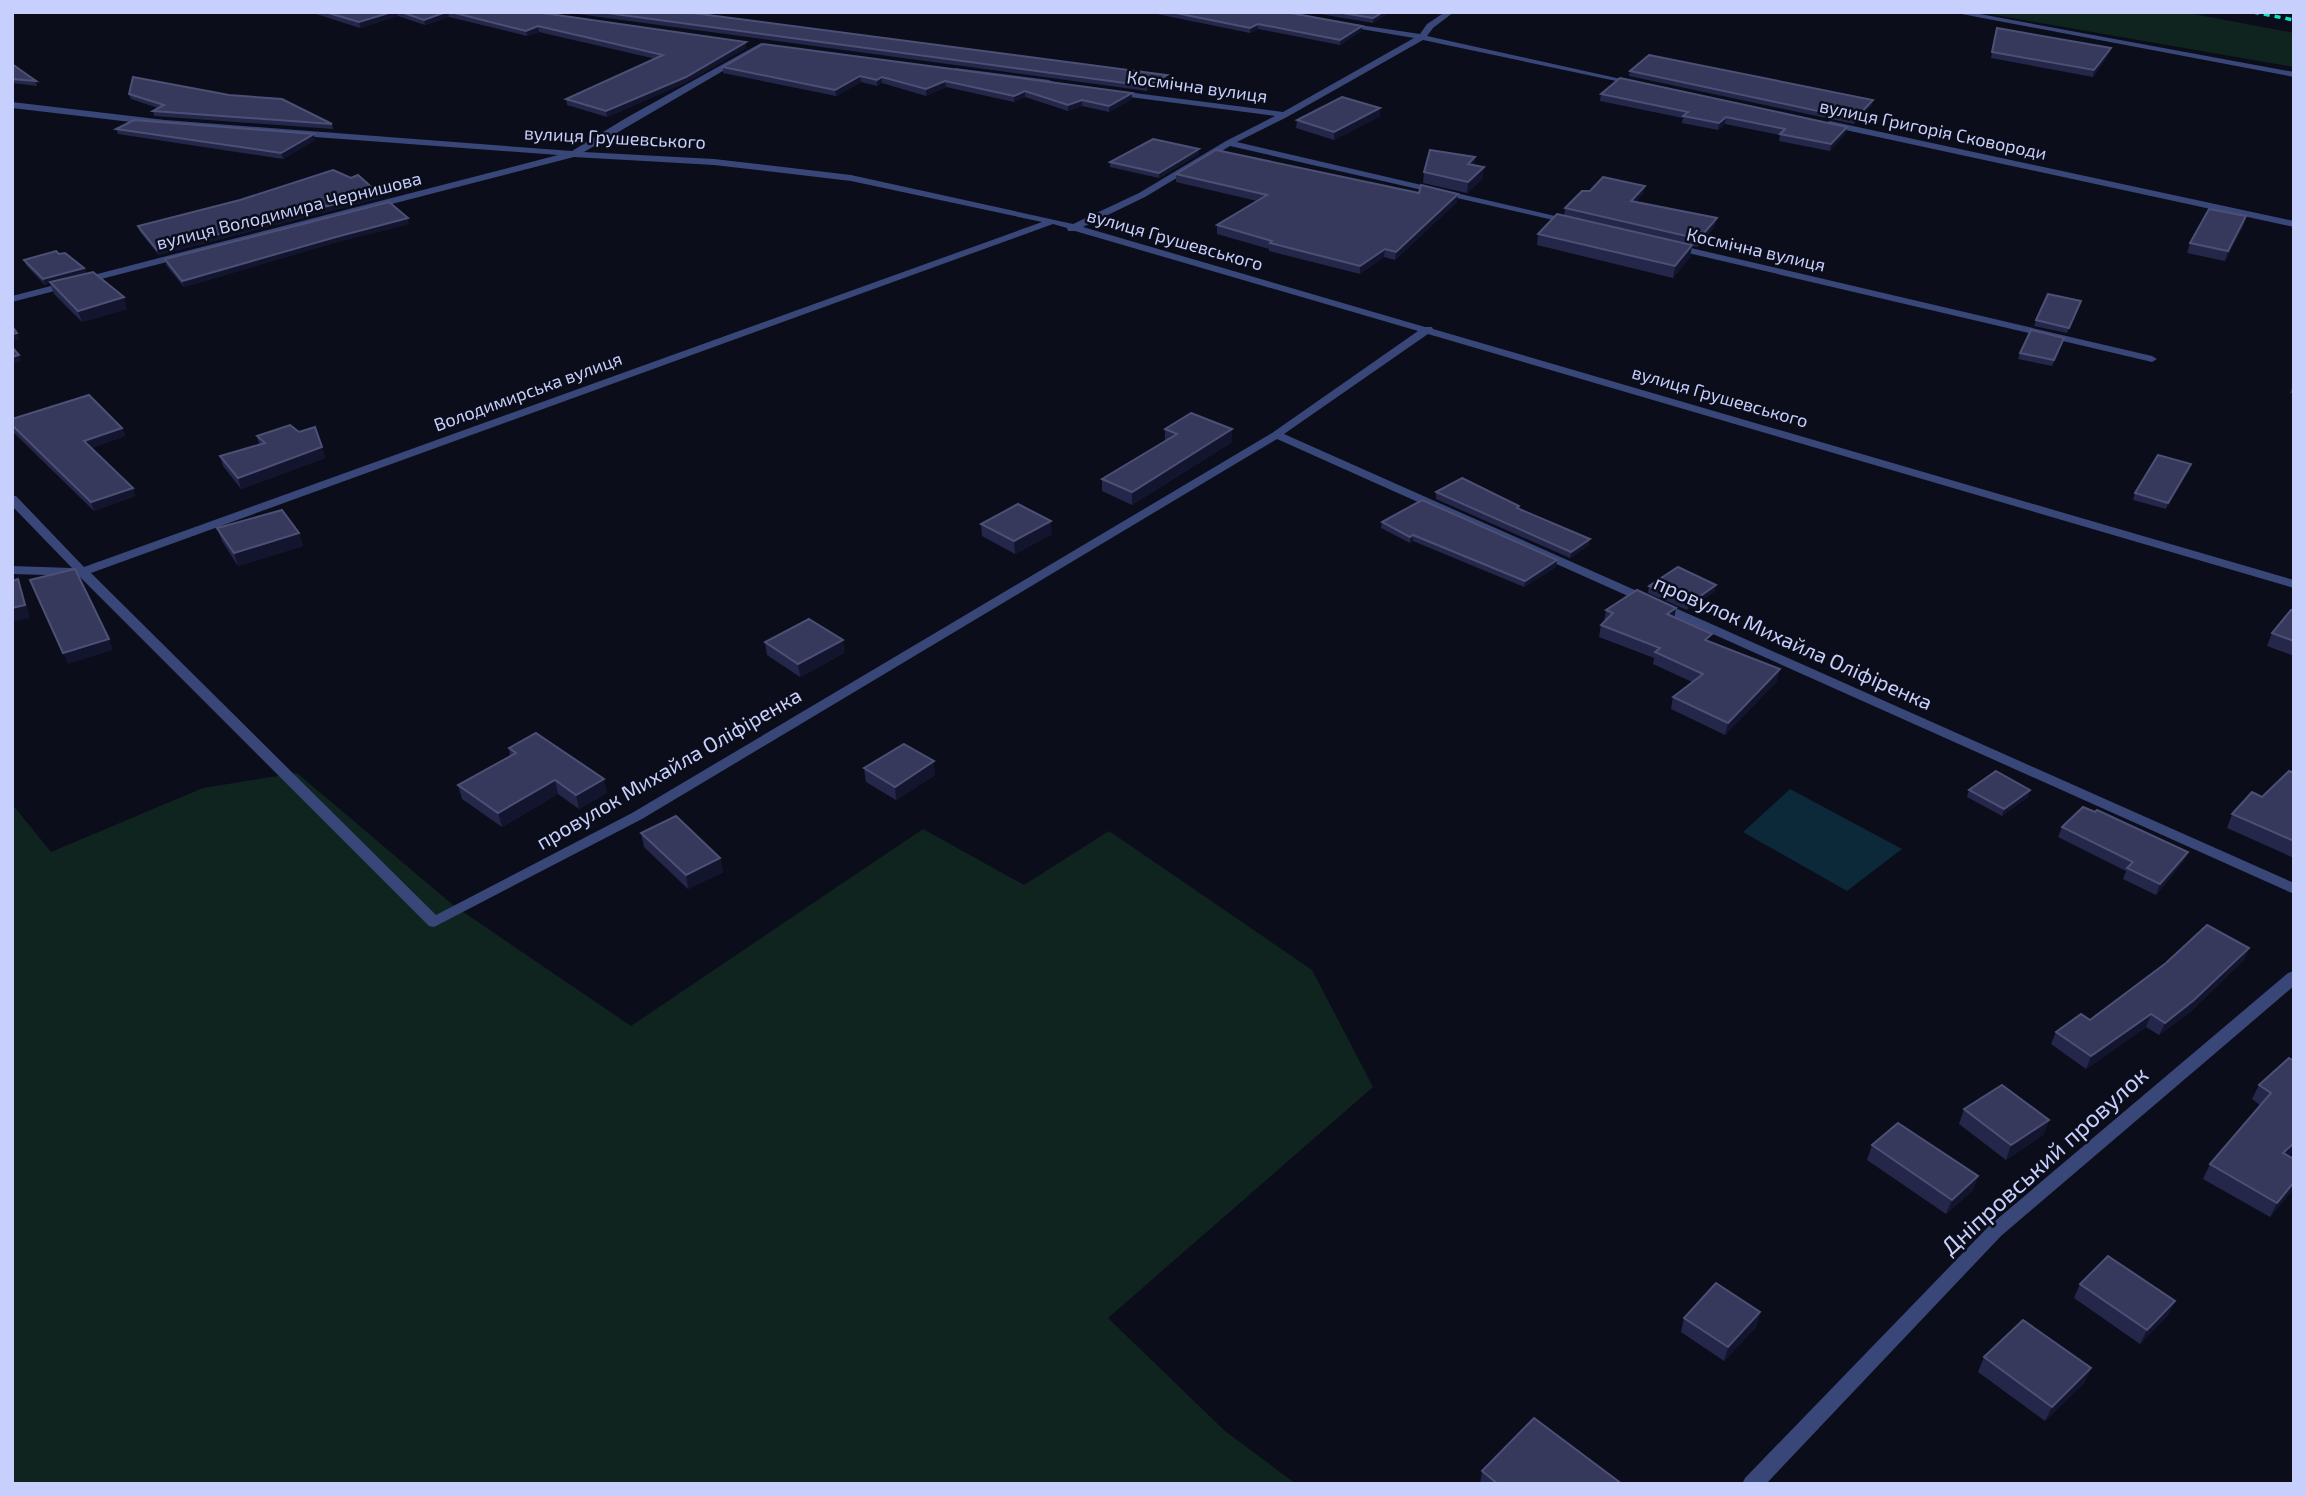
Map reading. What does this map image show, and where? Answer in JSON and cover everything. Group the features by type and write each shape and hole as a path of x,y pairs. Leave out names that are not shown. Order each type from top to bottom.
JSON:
{"street":[{"path":"1071,229 1142,195 1229,142 1284,115 1422,37 1430,26 1450,12"},
{"path":"1955,12 2294,75"},
{"path":"1329,21 1422,37 1640,84"},
{"path":"748,43 775,47"},
{"path":"574,154 761,45"},
{"path":"954,69 1063,85"},
{"name":"Космічна вулиця","path":"1105,90 1284,115"},
{"name":"вулиця Грушевського","path":"12,105 164,122 574,154 714,162 851,178 1052,221 1071,229 1428,329 2294,584"},
{"name":"вулиця Григорія Сковороди","path":"1817,122 2294,223"},
{"path":"1229,142 1584,226"},
{"name":"вулиця Володимира Чернишова","path":"12,299 574,154"},
{"name":"Володимирська вулиця","path":"12,570 81,572 1052,221"},
{"name":"Космічна вулиця","path":"1665,245 2152,359"},
{"name":"провулок Михайла Оліфіренка","path":"81,572 294,780 433,922 637,816 1276,435 1428,329"},
{"name":"провулок Михайла Оліфіренка","path":"1276,435 2294,889"},
{"path":"12,499 81,572"},
{"name":"Дніпровський провулок","path":"1752,1484 1995,1231 2294,977"}],"green space":[{"path":"1978,12 2183,12 2294,33 2294,67"},
{"path":"297,773 453,905 631,1026 923,829 1024,885 1109,831 1312,970 1373,1087 1108,1318 1225,1431 1296,1484 12,1484 12,804 51,852 203,788"}],"water":[{"path":"1790,789 1902,849 1847,891 1743,832"}],"building":[{"path":"325,12 392,12 359,22"},
{"path":"401,12 446,12 424,20"},
{"path":"451,12 536,12 746,42 686,77 606,111 566,99 663,55 538,26 526,31"},
{"path":"600,12 685,12 1167,75 1147,86"},
{"path":"1171,12 1285,12 1362,26 1340,40 1258,24 1250,28"},
{"path":"1336,12 1383,12 1373,18"},
{"path":"1997,28 2111,48 2094,70 1992,52"},
{"path":"763,44 1132,93 1109,106 1082,100 1068,105 1025,91 1014,96 945,81 926,89 882,77 877,80 860,76 835,90 723,67"},
{"path":"1649,55 1873,100 1855,119 1630,71"},
{"path":"12,64 36,81 12,79"},
{"path":"133,77 229,95 282,99 332,124 153,111 164,105 129,94"},
{"path":"1620,78 1847,127 1831,144 1780,134 1785,129 1726,117 1719,123 1683,116 1688,112 1601,94"},
{"path":"1342,97 1380,108 1334,132 1297,120"},
{"path":"134,120 314,134 281,153 116,129"},
{"path":"1153,139 1199,149 1159,173 1110,162"},
{"path":"1216,150 1419,193 1421,185 1458,194 1396,252 1385,249 1360,266 1270,243 1272,241 1217,225 1267,195 1176,174"},
{"path":"1430,150 1475,157 1468,164 1484,167 1468,182 1424,172"},
{"path":"333,170 351,178 358,175 378,193 157,250 138,226 240,200"},
{"path":"1603,177 1645,186 1631,201 1717,218 1699,239 1565,208 1582,191 1590,191"},
{"path":"389,202 408,218 182,281 165,259"},
{"path":"2209,209 2246,216 2228,251 2190,243"},
{"path":"1557,214 1692,245 1675,266 1538,234"},
{"path":"56,251 59,254 65,253 84,268 43,279 24,260"},
{"path":"93,272 124,297 78,311 50,282"},
{"path":"2048,294 2081,301 2069,328 2036,320"},
{"path":"2031,330 2064,338 2054,360 2020,353"},
{"path":"12,347 19,355 12,357"},
{"path":"89,395 122,428 84,441 133,488 91,502 12,425 12,419"},
{"path":"1191,413 1232,429 1132,492 1102,479 1177,434 1165,429"},
{"path":"290,425 299,432 315,427 322,447 238,478 220,456 265,443 257,436"},
{"path":"2158,455 2191,464 2168,503 2135,493"},
{"path":"1462,478 1519,506 1517,508 1590,539 1571,552 1436,492"},
{"path":"1422,500 1557,560 1525,581 1413,535 1410,537 1382,522"},
{"path":"1018,504 1051,521 1014,541 981,524"},
{"path":"282,510 299,533 234,553 217,528"},
{"path":"1678,567 1716,585 1689,604 1649,586"},
{"path":"75,569 109,639 63,653 30,580"},
{"path":"18,579 25,605 12,608 12,581"},
{"path":"1637,590 1676,608 1667,614 1712,634 1705,640 1780,669 1728,723 1673,697 1703,674 1655,652 1660,648 1601,625 1613,613 1606,610"},
{"path":"2291,610 2294,611 2294,641 2272,633"},
{"path":"809,619 843,640 798,664 765,642"},
{"path":"536,733 604,779 576,795 555,780 498,813 458,785 516,753 509,748"},
{"path":"904,744 934,761 895,787 864,768"},
{"path":"1996,771 2030,790 2004,809 1969,790"},
{"path":"2289,771 2294,773 2294,841 2232,814 2252,792 2262,797"},
{"path":"2083,807 2095,812 2097,810 2188,852 2160,884 2127,868 2133,862 2062,827"},
{"path":"676,816 720,858 686,875 641,833"},
{"path":"2207,925 2249,948 2194,1000 2165,1023 2151,1014 2091,1056 2056,1032 2081,1014 2090,1020 2166,963"},
{"path":"2289,1058 2294,1061 2294,1143 2283,1153 2294,1159 2294,1182 2277,1203 2210,1164 2271,1093 2259,1085"},
{"path":"2002,1085 2049,1120 2011,1145 1964,1109"},
{"path":"1898,1123 1978,1176 1952,1200 1872,1145"},
{"path":"2108,1256 2175,1301 2147,1330 2080,1284"},
{"path":"1716,1283 1760,1312 1728,1347 1684,1318"},
{"path":"2023,1320 2091,1368 2052,1407 1984,1357"},
{"path":"1534,1418 1622,1484 1498,1484 1482,1471"}],"railway":[{"path":"2253,12 2294,20"}]}
